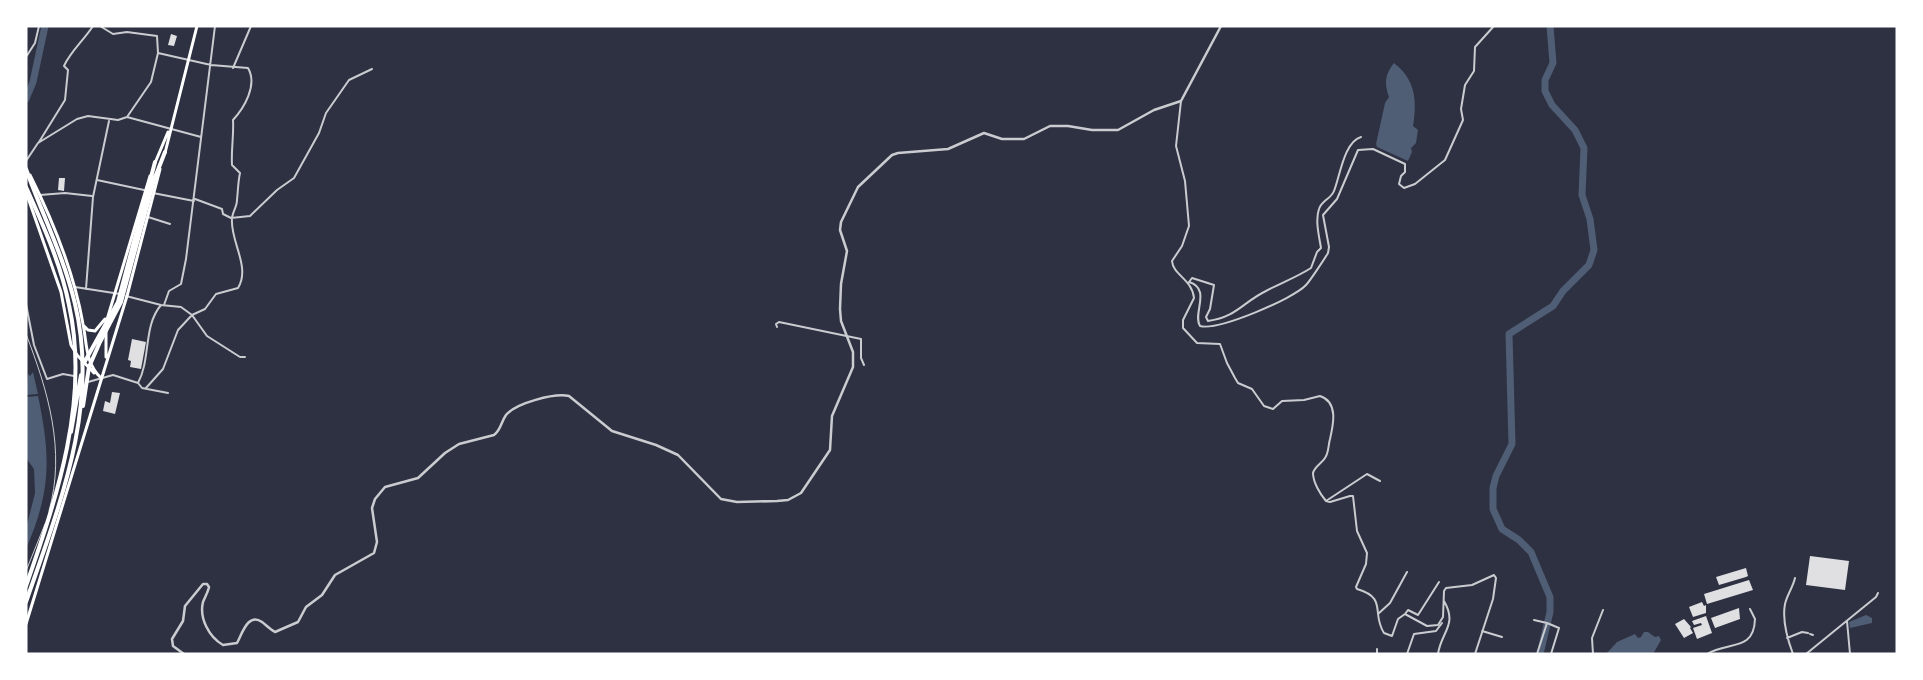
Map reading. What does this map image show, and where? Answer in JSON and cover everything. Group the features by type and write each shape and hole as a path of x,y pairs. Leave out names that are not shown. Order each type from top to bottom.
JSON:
{"highway":[{"path":"26,624 56,532 127,296 197,26"},
{"path":"101,378 106,355 108,314 116,293 144,190 170,128"},
{"path":"26,602 61,497 92,358 121,302 154,180 165,152"},
{"path":"26,586 47,524 75,421 79,383 85,362 118,302 155,162"},
{"path":"26,168 73,296 80,330 83,376 80,415"},
{"path":"26,168 40,195 75,287 90,362 101,378"},
{"path":"26,187 53,245 69,304 75,346 75,392 67,446"},
{"path":"26,192 61,292 71,345 78,355 101,378"},
{"path":"84,326 88,330 95,331 108,314"}],"street":[{"path":"26,57 35,43 39,26"},
{"path":"26,161 65,100 68,70 64,66 66,61 83,42 93,26"},
{"path":"100,26 113,34 127,32 157,36 158,52 151,82 127,117"},
{"path":"138,383 143,370 153,315 163,305 170,291 181,284 194,200 215,26"},
{"path":"233,68 251,26"},
{"path":"1221,26 1181,101 1176,146 1185,181 1189,226 1182,246 1172,261 1174,268 1196,287 1202,300 1198,323 1200,326 1209,327 1282,301 1307,285 1328,253 1329,247 1323,215 1338,199 1358,150 1373,149 1405,164 1405,172 1401,176 1399,184 1404,188 1415,184 1444,160 1464,120 1461,109 1465,85 1474,71 1475,47 1494,26"},
{"path":"146,388 163,369 178,330 192,315 205,309 216,294 239,286 241,276 240,256 233,240 232,218 238,199 240,173 232,165 233,120 244,108 251,73 248,68 211,65 158,52"},
{"path":"153,192 217,206 222,209 223,214 232,218 250,216 277,190 294,178 320,133 326,114 349,80 372,69"},
{"path":"184,654 173,646 172,639 183,621 185,606 203,584 209,587 202,606 203,620 212,635 222,645 237,643 246,625 255,620 260,620 275,632 293,626 306,607 322,594 335,575 350,565 367,558 375,550 377,539 372,508 380,492 390,485 418,478 452,448 498,433 506,416 522,403 561,394 569,396 612,431 656,445 678,456 721,499 737,502 777,501 794,498 800,493 830,450 832,416 854,367 853,352 847,337 840,308 841,284 847,251 840,230 840,222 858,187 892,156 948,149 984,133 1002,139 1024,139 1050,126 1068,126 1092,130 1118,130 1154,110 1181,101"},
{"path":"38,143 77,119 88,116 98,116 109,121 127,117 201,137"},
{"path":"86,289 93,197 109,121"},
{"path":"1189,282 1192,278 1214,285 1210,309 1206,317 1208,320 1240,311 1248,302 1266,290 1311,268 1317,252 1321,248 1318,231 1319,210 1334,192 1339,172 1350,145 1354,139 1361,137"},
{"path":"97,180 144,190"},
{"path":"40,195 65,193 93,197"},
{"path":"148,216 170,224"},
{"path":"1189,282 1194,298 1183,320 1183,328 1197,343 1220,344 1238,383 1252,389 1264,406 1273,409 1282,401 1304,400 1320,396 1329,402 1335,421 1334,428 1327,455 1313,474 1317,487 1326,501"},
{"path":"75,287 116,293 163,305 181,306 192,315 207,336 240,357 245,357"},
{"path":"26,304 34,344 47,380 63,374 88,382 113,375 138,383 139,386 168,393"},
{"path":"777,327 776,324 779,322 861,339 861,358 864,365"},
{"path":"26,334 52,413 57,467 54,492 46,522 26,571"},
{"path":"1326,501 1367,474 1380,481"},
{"path":"1326,501 1330,502 1353,496 1357,531 1367,553 1366,564 1356,586 1357,589 1370,594 1376,600 1379,605 1378,614 1381,630 1388,637 1394,634 1400,616 1408,610 1418,615 1439,582"},
{"path":"1378,614 1390,603 1407,572"},
{"path":"1407,654 1414,634 1436,631 1441,622 1446,588 1472,585 1494,575 1496,578 1492,599 1475,654"},
{"path":"1793,654 1785,630 1785,602 1792,590 1795,578"},
{"path":"1806,654 1876,597 1878,593"},
{"path":"1438,654 1442,637 1447,634 1450,623 1443,600"},
{"path":"1707,654 1719,648 1746,642 1751,638 1756,619 1750,609"},
{"path":"1592,654 1592,638 1603,610"},
{"path":"1405,614 1427,626 1438,625 1441,622"},
{"path":"1534,620 1559,628 1551,654"},
{"path":"1846,621 1850,654"},
{"path":"1537,654 1547,623"},
{"path":"1482,631 1502,637"},
{"path":"1787,638 1802,632 1810,634"},
{"path":"1376,648 1377,654"}],"water":[{"path":"1394,63 1407,76 1415,100 1413,126 1418,130 1416,143 1411,148 1412,152 1408,161 1377,147 1376,144 1385,103 1389,97 1386,88 1387,75"},
{"path":"33,372 38,394 26,395 28,374 30,376"},
{"path":"38,396 47,456 46,474 40,509 26,549 26,529 35,493 34,469 26,458 26,397"},
{"path":"1866,615 1872,618 1872,623 1850,628 1849,622"},
{"path":"1644,632 1648,632 1655,637 1659,636 1661,640 1653,654 1606,654 1617,642 1635,634 1638,638 1641,637"}],"building":[{"path":"171,34 177,36 174,46 168,45"},
{"path":"59,178 65,178 64,191 58,190"},
{"path":"132,339 146,342 141,369 130,367 131,361 128,360"},
{"path":"112,392 120,393 115,414 103,411 105,401 110,403"},
{"path":"1810,556 1849,561 1845,590 1806,585"},
{"path":"1746,568 1748,576 1719,585 1716,577"},
{"path":"1749,580 1753,590 1707,604 1704,594"},
{"path":"1702,602 1704,606 1706,605 1706,613 1693,617 1689,607"},
{"path":"1739,608 1740,619 1715,628 1711,618"},
{"path":"1706,616 1712,633 1697,639 1693,628 1702,625 1701,623 1694,625 1692,621"},
{"path":"1684,619 1691,627 1693,633 1684,638 1675,624"}],"waterway":[{"path":"26,99 33,82 45,26"},
{"path":"1540,654 1550,612 1550,597 1531,552 1519,540 1502,529 1493,509 1493,488 1496,476 1512,444 1509,334 1553,306 1563,291 1589,265 1594,250 1590,219 1582,195 1584,148 1575,130 1552,105 1545,91 1545,80 1553,63 1550,26"}]}
